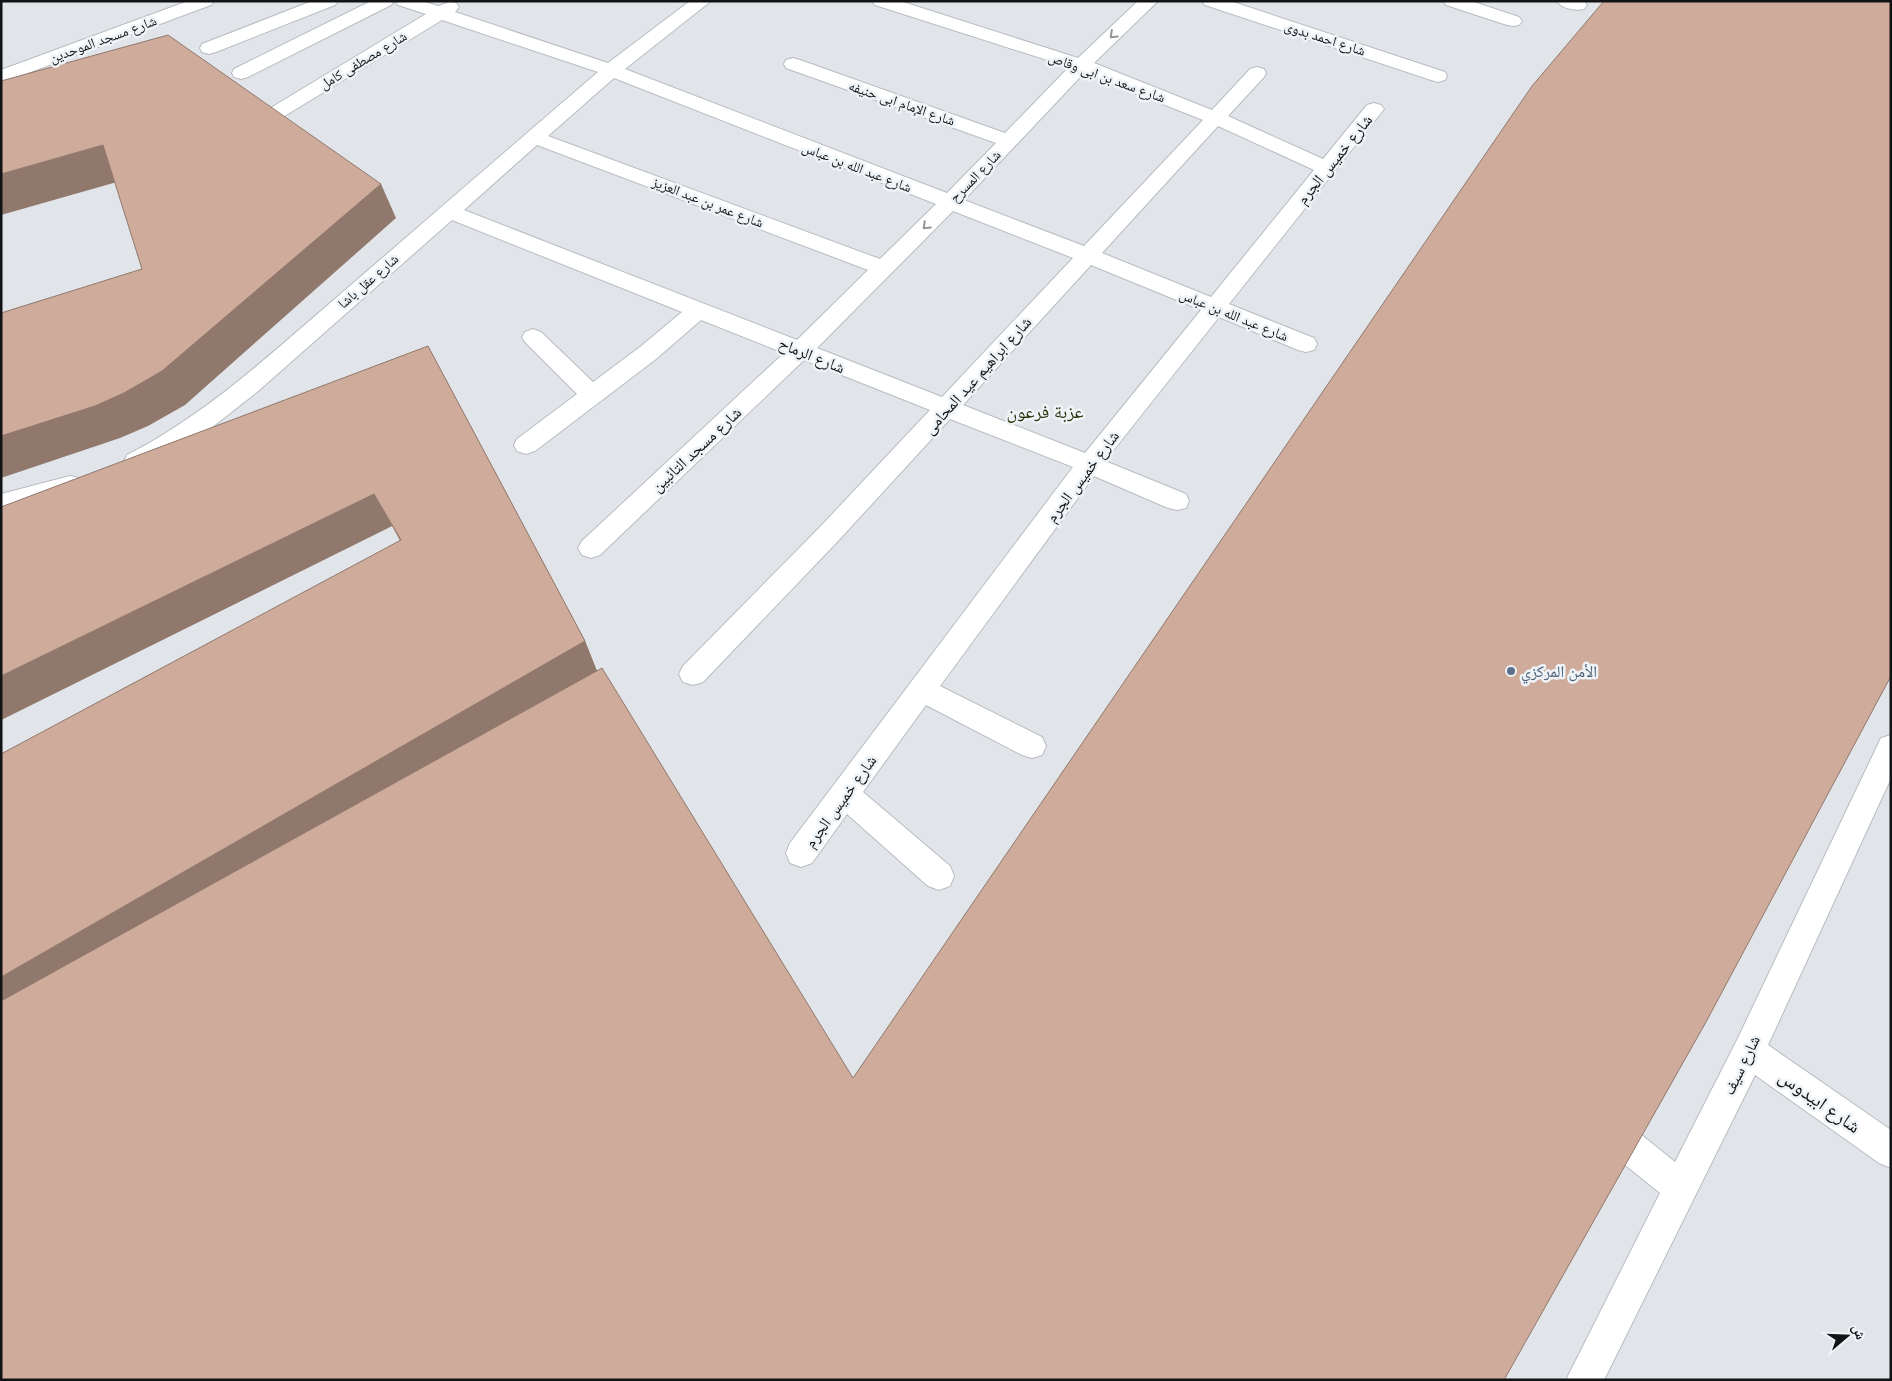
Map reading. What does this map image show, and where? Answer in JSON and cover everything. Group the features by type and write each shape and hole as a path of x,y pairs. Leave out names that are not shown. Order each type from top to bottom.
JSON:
{"street":[{"name":"شارع مسجد الموحدين","path":"1,77 205,1"},
{"path":"208,48 329,1"},
{"path":"241,73 385,1"},
{"name":"شارع عبد الله بن عباس","path":"404,1 611,70 1086,255 1306,344"},
{"name":"شارع مصطفى كامل","path":"266,119 460,1"},
{"name":"شارع عقل باشا","path":"115,471 162,448 210,417 250,386 447,211 611,70 702,1"},
{"name":"شارع سعد بن ابى وقاص","path":"881,1 1080,66 1216,118 1327,168"},
{"name":"شارع المسرح","path":"801,350 950,203 1080,66 1149,1"},
{"name":"شارع احمد بدوى","path":"1211,1 1438,76"},
{"path":"1452,1 1513,21"},
{"name":"شارع الإمام ابى حنيفه","path":"793,64 1010,140"},
{"name":"شارع ابراهيم عيد المحامى","path":"693,674 829,534 1257,73"},
{"name":"شارع خميس الجرم","path":"801,853 1090,464 1374,109"},
{"name":"شارع عمر بن عبد العزيز","path":"533,137 883,268"},
{"name":"شارع الرماح","path":"447,211 946,409 1090,464 1177,501"},
{"path":"526,445 592,396 698,310"},
{"path":"533,337 592,396"},
{"name":"شارع مسجد التائبين","path":"591,548 801,350"},
{"path":"1,503 88,480"},
{"path":"922,690 1032,746"},
{"name":"شارع سيف","path":"1584,1380 1749,1051 1891,747"},
{"path":"845,794 939,876"},
{"name":"شارع ابيدوس","path":"1749,1051 1891,1151"},
{"path":"1586,1112 1680,1187"}],"building":[{"name":"الأمن المركزي","path":"1604,1 1891,1 1891,676 1706,1022 1504,1380 1,1380 1,1001 602,668 853,1078 1532,86"},
{"path":"168,35 381,184 162,371 124,393 95,406 1,436 1,313 142,269 103,145 1,174 1,81"},
{"path":"428,346 585,641 1,977 1,754 401,540 374,494 1,676 1,507"}],"place":[{"name":"الأمن المركزي","path":"1511,671"}],"district":[{"name":"عزبة فرعون","path":"1045,412"}]}
